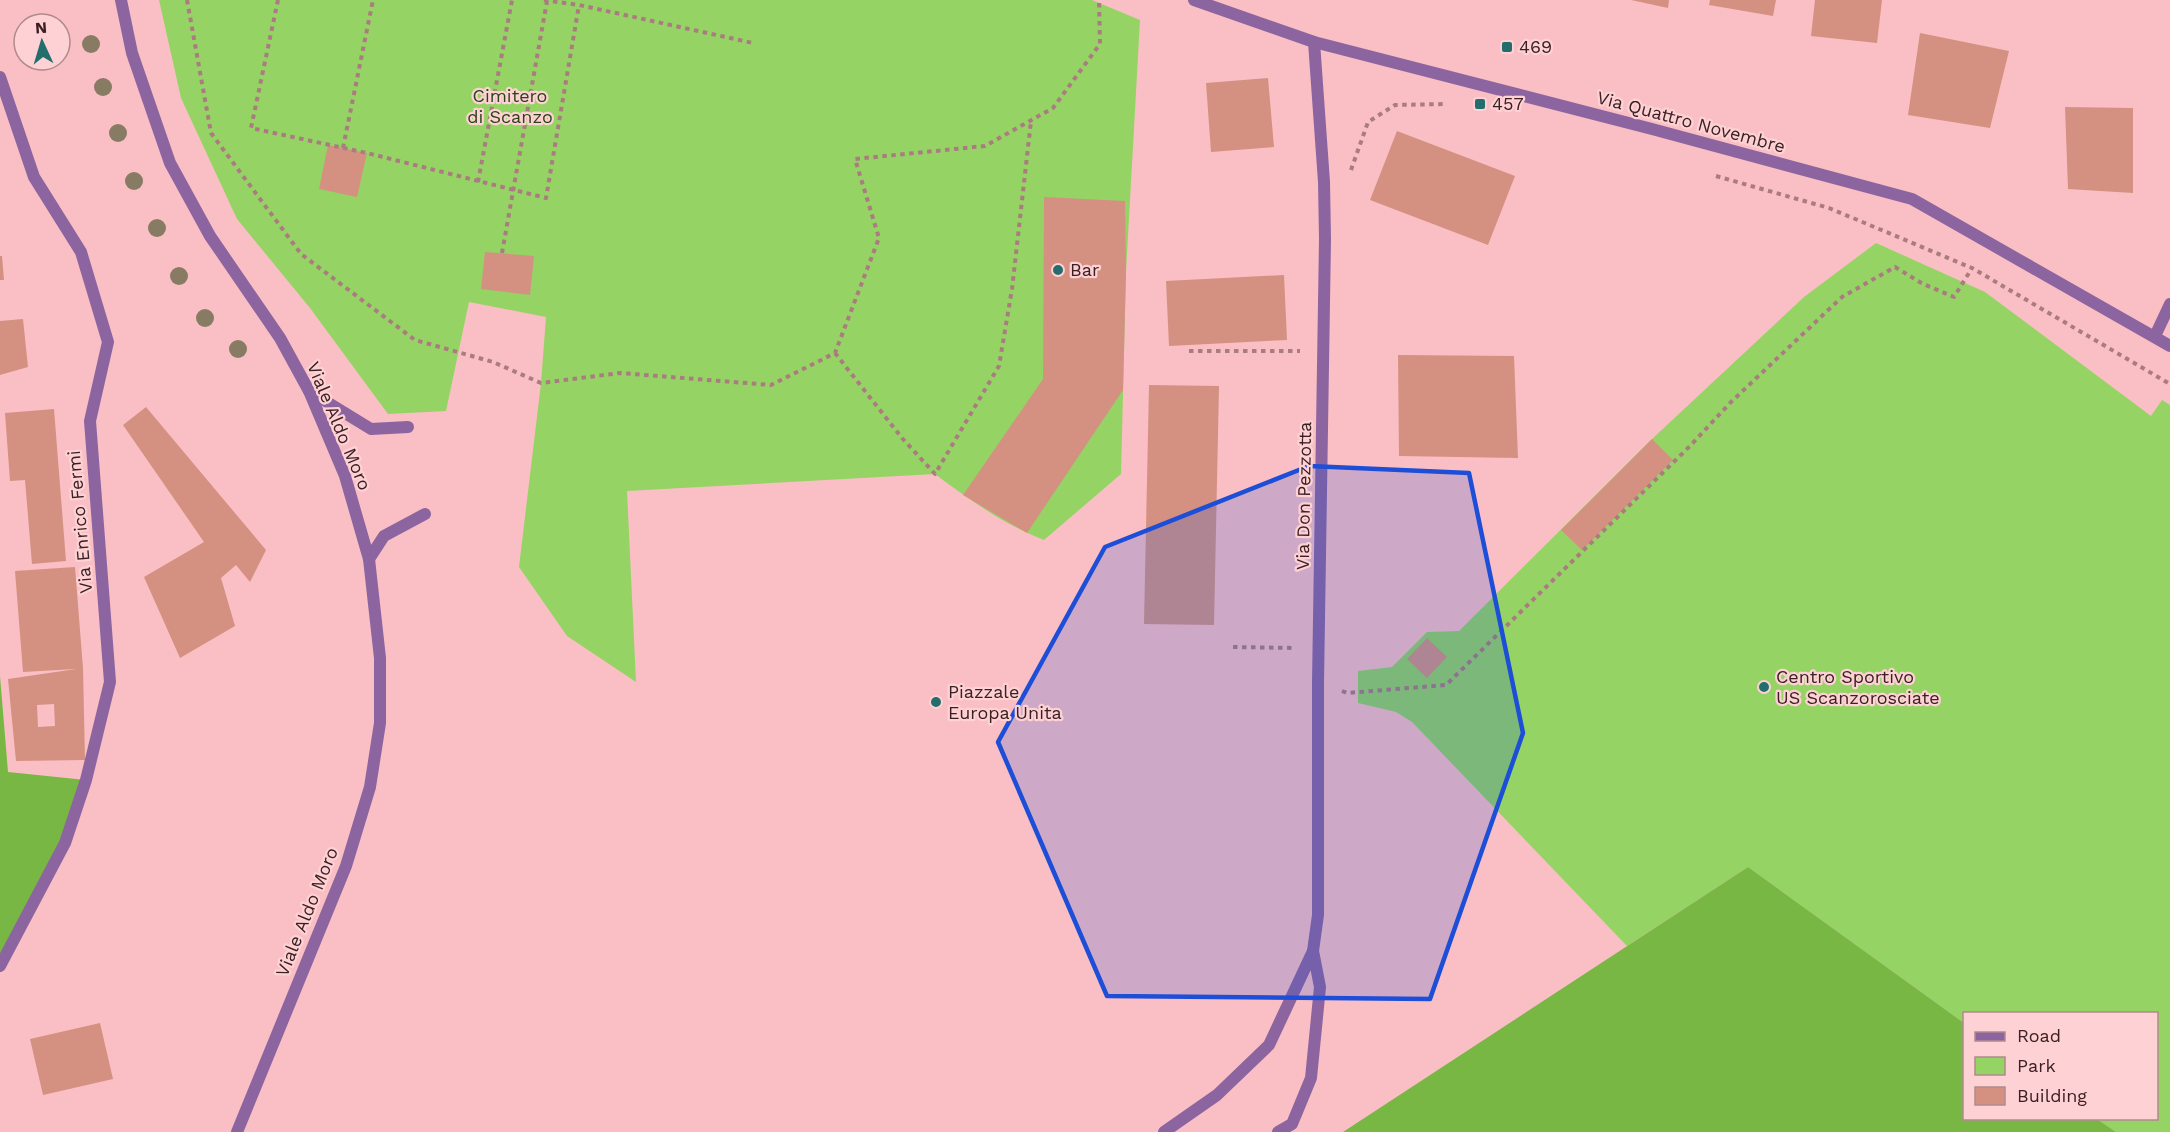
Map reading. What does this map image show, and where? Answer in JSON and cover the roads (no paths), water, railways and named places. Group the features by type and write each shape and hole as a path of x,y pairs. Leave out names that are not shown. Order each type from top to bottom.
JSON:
{"street":[{"name":"Viale Aldo Moro","path":"121,0 132,53 170,163 210,236 280,338 309,391 345,476 369,560 380,658 380,723 370,786 346,866 237,1132"},
{"name":"Via Quattro Novembre","path":"1194,0 1314,42 1912,199 2170,346"},
{"name":"Via Don Pezzotta","path":"1313,951 1318,915 1318,682 1325,354 1324,182 1314,42"},
{"name":"Via Enrico Fermi","path":"0,77 34,177 81,252 108,342 90,421 110,682 86,780 64,843 0,966"},
{"path":"2155,336 2170,304"},
{"path":"309,391 371,429 408,427"},
{"path":"369,560 384,537 425,514"},
{"path":"1164,1132 1217,1095 1269,1045 1313,951"},
{"path":"1278,1132 1292,1124 1311,1078 1320,987 1313,951"}],"place":[{"name":"469","path":"1507,47"},
{"name":"457","path":"1480,104"},
{"name":"Bar","path":"1058,270"},
{"name":"Centro Sportivo US Scanzorosciate","path":"1764,687"},
{"name":"Piazzale Europa Unita","path":"936,702"}],"park label":[{"name":"Cimitero di Scanzo","path":"510,106"}]}
